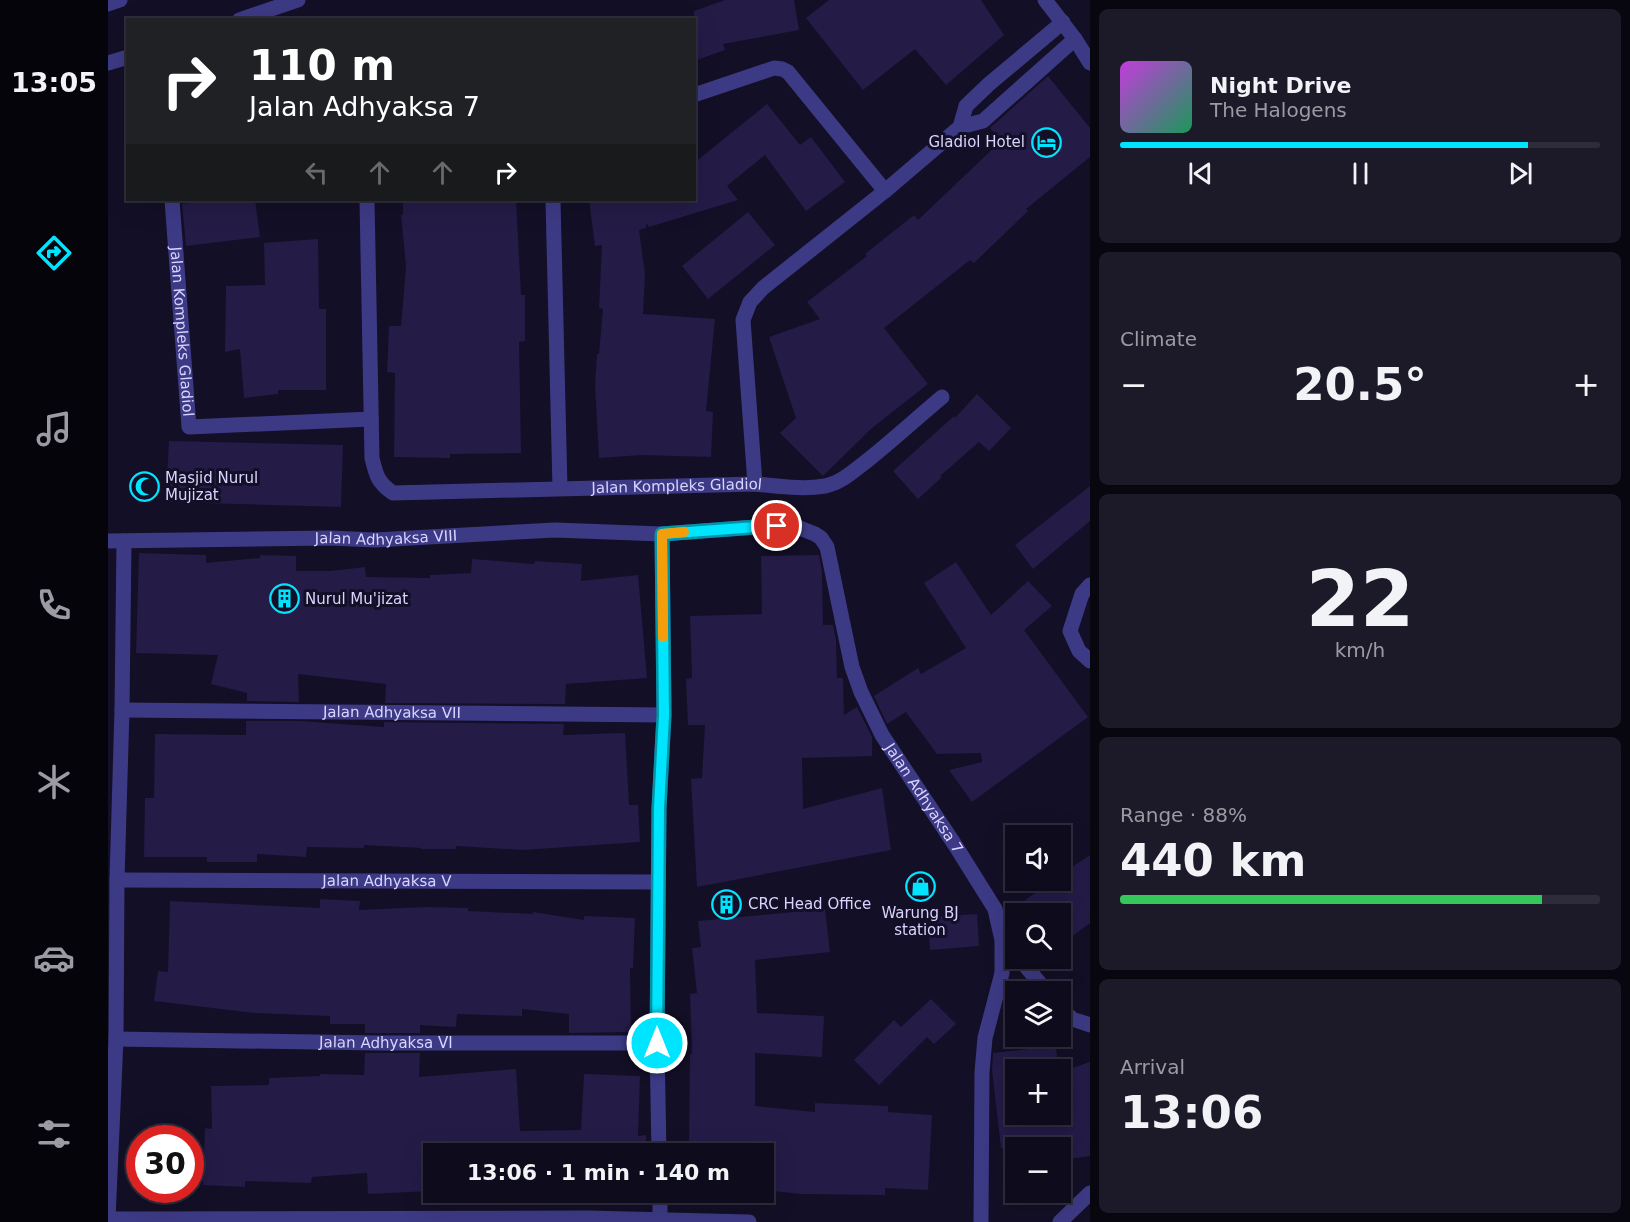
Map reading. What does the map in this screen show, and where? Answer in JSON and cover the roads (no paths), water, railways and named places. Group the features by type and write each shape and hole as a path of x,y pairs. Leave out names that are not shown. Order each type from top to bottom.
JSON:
{"street":[{"path":"108,4 120,0"},
{"path":"246,18 298,0"},
{"path":"1045,0 1063,22 1090,63"},
{"name":"Jalan Kompleks Gladiol","path":"960,127 966,106 1063,22"},
{"name":"Jalan Kompleks Gladiol","path":"367,201 372,458 375,473 383,486 393,493 755,484 743,320 750,302 960,127 983,121 1075,39"},
{"path":"108,63 126,58"},
{"path":"696,94 774,68 788,72 885,191"},
{"name":"Jalan Kompleks Gladiol","path":"172,201 189,427 371,419"},
{"path":"553,201 560,488"},
{"path":"755,484 809,487 836,482 888,444 942,397"},
{"name":"Jalan Adhyaksa 7","path":"662,534 797,526 821,538 829,555 852,667 861,692 882,735 995,909 1002,940 1002,973 985,1038 982,1072 981,1222"},
{"name":"Jalan Adhyaksa VIII","path":"108,541 330,538 375,540 555,530 662,534"},
{"path":"659,1143 658,882 664,715 662,534"},
{"path":"124,541 116,1039 108,1219 660,1219 749,1222"},
{"path":"1090,585 1082,594 1070,631 1079,651 1090,661"},
{"name":"Jalan Adhyaksa VII","path":"122,710 664,715"},
{"name":"Jalan Adhyaksa V","path":"117,880 658,882"},
{"path":"1002,940 1005,943"},
{"path":"1028,969 1038,981"},
{"path":"1071,1017 1090,1025"},
{"name":"Jalan Adhyaksa VI","path":"116,1039 377,1043 657,1043"},
{"path":"1060,1222 1090,1193"},
{"path":"660,1203 660,1219"}],"place":[{"name":"Gladiol Hotel","path":"1046,142"},
{"name":"Masjid Nurul Mujizat","path":"144,487"},
{"name":"Nurul Mu'jizat","path":"284,599"},
{"name":"Warung BJ station","path":"920,886"},
{"name":"CRC Head Office","path":"727,904"}]}
